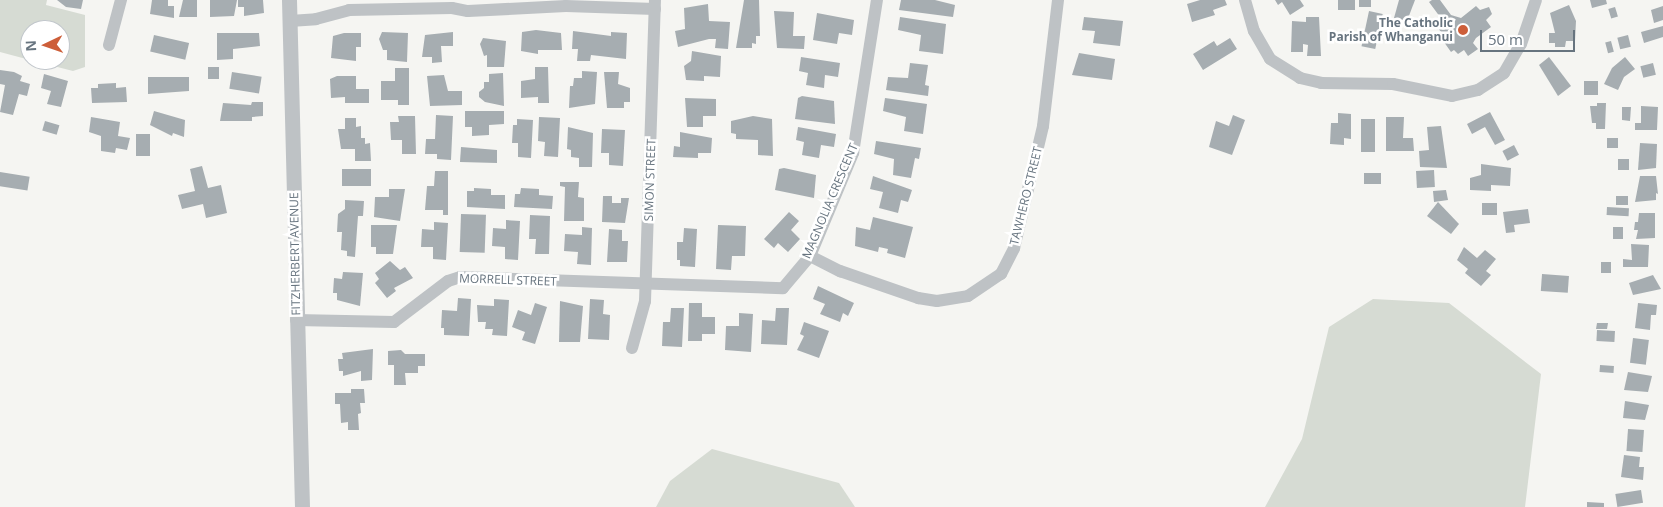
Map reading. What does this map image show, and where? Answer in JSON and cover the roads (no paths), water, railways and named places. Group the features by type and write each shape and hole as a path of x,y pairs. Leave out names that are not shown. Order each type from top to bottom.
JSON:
{"street":[{"path":"110,45 121,0"},
{"name":"FITZHERBERT AVENUE","path":"289,0 302,507"},
{"name":"MAGNOLIA CRESCENT","path":"646,285 776,290 788,284 810,256 856,144 877,0"},
{"name":"TAWHERO STREET","path":"810,256 840,272 918,298 937,300 968,296 1001,274 1014,248 1044,126 1058,0"},
{"path":"1245,0 1254,31 1270,59 1300,78 1321,83 1393,84 1452,96 1478,90 1504,73 1521,44 1536,0"},
{"path":"290,20 316,19 349,10 452,8 468,11 536,6 655,5"},
{"name":"SIMON STREET","path":"632,348 644,309 646,285 655,5"},
{"name":"MORRELL STREET","path":"296,320 394,322 448,281 460,277 646,285"}],"place":[{"name":"The Catholic Parish of Whanganui","path":"1463,30"}]}
